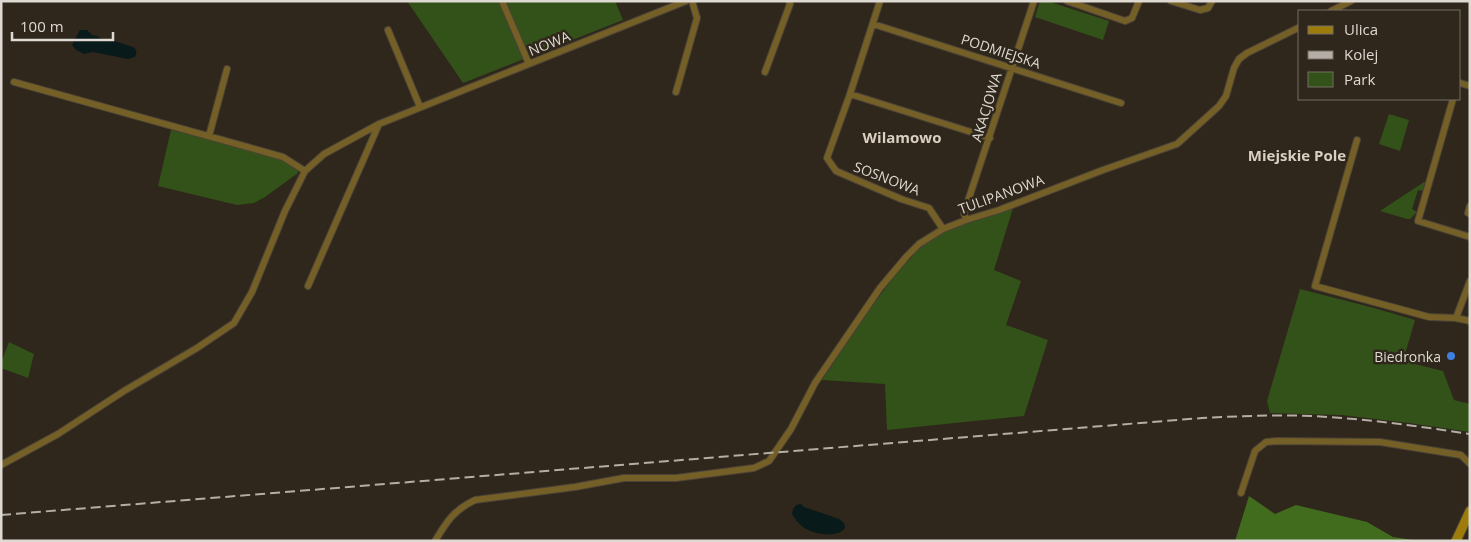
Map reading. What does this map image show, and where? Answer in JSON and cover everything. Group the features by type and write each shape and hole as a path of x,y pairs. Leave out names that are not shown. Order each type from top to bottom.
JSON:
{"street":[{"path":"502,1 529,64"},
{"name":"NOWA","path":"305,171 324,154 379,124 686,1"},
{"path":"676,92 697,18 692,1"},
{"path":"765,72 790,4 789,1"},
{"path":"880,1 850,94 990,138"},
{"name":"AKACJOWA","path":"966,220 964,213 1034,1"},
{"path":"1067,1 1126,21 1132,18 1139,1"},
{"path":"1171,1 1200,10 1208,8 1212,1"},
{"path":"1340,6 1351,1"},
{"name":"PODMIEJSKA","path":"873,24 1121,103"},
{"name":"TULIPANOWA","path":"435,541 448,519 463,506 475,500 575,487 624,478 676,478 754,468 769,461 791,429 815,383 880,288 919,244 943,229 966,220 999,210 1177,144 1219,106 1226,96 1234,68 1239,59 1247,53 1298,28"},
{"path":"388,30 420,107"},
{"path":"209,136 226,68"},
{"path":"1,465 58,434 234,323 252,292 284,211 305,171 283,157 14,82"},
{"name":"SOSNOWA","path":"850,94 827,158 836,171 901,199 929,208 943,229"},
{"path":"1453,100 1418,221 1470,237"},
{"path":"308,286 379,124"},
{"path":"1357,140 1315,286 1429,317 1456,318 1470,321"},
{"path":"1470,206 1468,214 1470,214"},
{"path":"1456,318 1470,280"},
{"path":"1241,493 1255,451 1266,442 1380,442 1461,455 1470,464"},
{"path":"1456,541 1470,511"}],"green space":[{"path":"407,1 615,1 623,20 463,83"},
{"path":"1040,1 1047,1 1109,21 1103,40 1035,17"},
{"path":"1389,114 1409,120 1400,151 1379,144"},
{"path":"171,130 285,161 297,168 298,173 254,203 237,205 158,186"},
{"path":"1424,182 1423,191 1418,190 1412,209 1417,212 1410,219 1380,211"},
{"path":"1013,208 994,270 1021,281 1006,325 1048,340 1024,416 887,430 885,384 822,380 872,306 918,250 947,228"},
{"path":"1300,289 1415,320 1403,361 1443,371 1454,400 1470,404 1470,432 1342,415 1270,413 1267,401"},
{"path":"9,342 34,354 28,378 1,368"},
{"path":"1249,496 1275,514 1296,505 1367,522 1393,537 1420,541 1235,541"}],"shaded area":[{"path":"80,30 87,30 92,35 102,39 133,47 136,51 135,57 128,59 93,52 84,54 76,50 72,45"},
{"path":"801,504 804,507 839,519 844,523 845,528 831,534 807,530 792,514 794,507"}],"railway":[{"path":"1,515 1202,418 1281,415 1312,416 1382,422 1470,434"}],"place":[{"name":"Biedronka","path":"1451,356"}],"district":[{"name":"Wilamowo","path":"902,137"},
{"name":"Miejskie Pole","path":"1297,155"}]}
